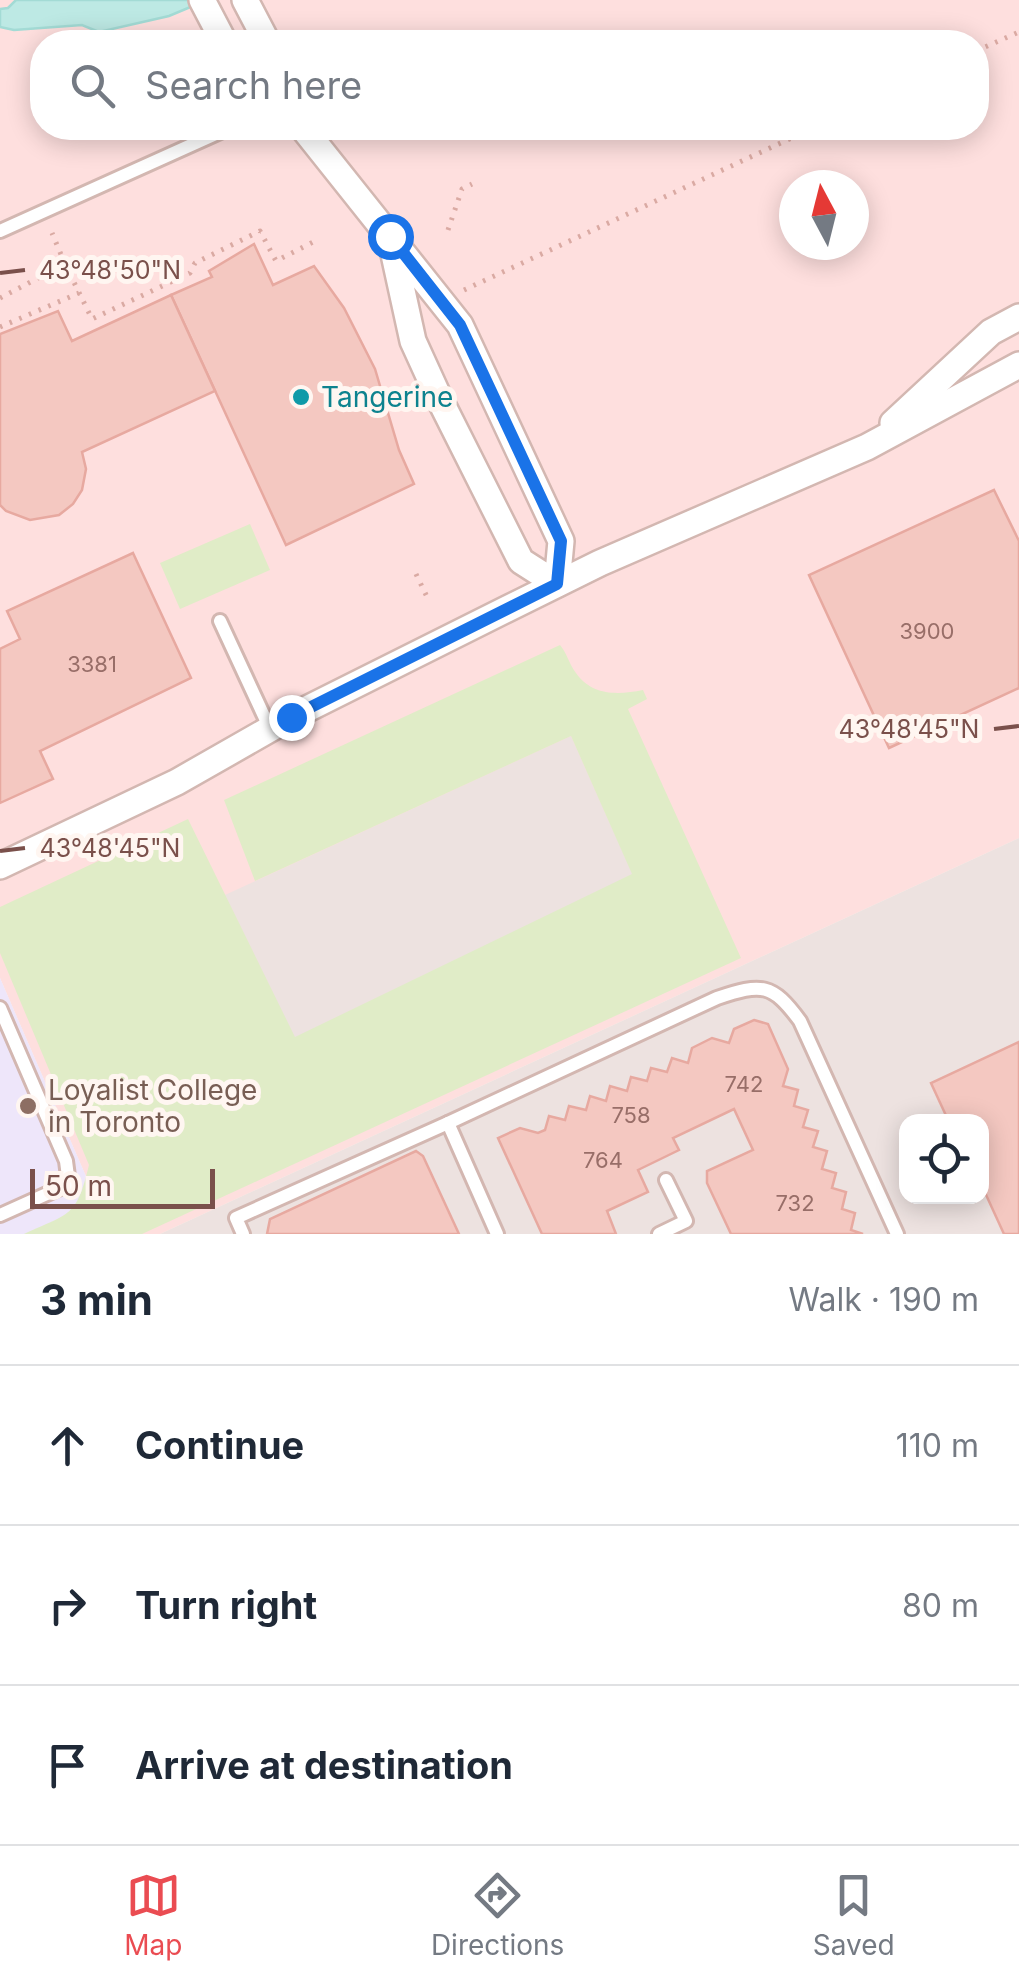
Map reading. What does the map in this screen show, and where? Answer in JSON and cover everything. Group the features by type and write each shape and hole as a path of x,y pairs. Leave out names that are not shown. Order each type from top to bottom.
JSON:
{"street":[{"path":"246,2 261,30"},
{"path":"313,140 460,325 561,541 557,584"},
{"path":"390,236 413,341 433,384 520,561 557,584"},
{"path":"867,447 991,332 1019,317"},
{"path":"0,866 178,782 270,729 557,584 867,447 1019,365"}],"lane":[{"path":"0,231 202,140"},
{"path":"220,621 270,729"},
{"path":"243,1234 236,1218 718,998 764,988 781,995 800,1021 898,1234"},
{"path":"0,1008 66,1161 68,1184 0,1215"},
{"path":"448,1122 497,1234"},
{"path":"658,1234 689,1228 666,1180"}],"path":[{"path":"989,46 1019,32"},
{"path":"461,292 787,140"},
{"path":"448,230 462,188 472,184"},
{"path":"52,233 92,319 190,273 195,262 260,231 276,261 319,239"},
{"path":"0,298 64,264"},
{"path":"0,328 79,293"},
{"path":"416,574 428,600"}],"shaded area":[{"path":"0,0 1019,0 1019,838 160,1234 111,1234 0,978"},
{"path":"571,736 633,875 295,1038 225,895"},
{"path":"1019,838 1019,1234 160,1234"},
{"name":"Loyalist College in Toronto","path":"0,978 111,1234 0,1234"}],"green space":[{"path":"250,524 270,570 180,609 160,563"},
{"path":"560,645 576,673 590,686 615,693 643,690 647,699 628,709 741,958 142,1234 24,1234 69,1211 80,1195 89,1165 0,953 0,907 188,819 295,1037 632,874 571,736 255,881 224,800"}],"water":[{"path":"16,0 207,0 169,16 108,30 82,25 14,30 0,27 0,9 8,8"}],"building":[{"name":"Tangerine","path":"254,244 273,285 314,266 344,308 375,369 399,450 414,484 286,545 171,295 212,277 209,271"},
{"path":"171,295 215,391 82,452 86,469 82,490 59,515 30,520 6,511 0,505 0,334 58,311 72,341"},
{"path":"994,490 1019,541 1019,688 889,748 809,575"},
{"path":"133,553 191,678 40,751 53,779 0,803 0,649 20,639 7,611"},
{"path":"754,1020 768,1024 788,1069 783,1086 798,1090 794,1106 808,1110 803,1127 818,1131 813,1147 827,1151 822,1169 836,1173 832,1188 846,1192 842,1209 855,1213 851,1230 863,1234 731,1234 707,1183 707,1171 753,1150 734,1109 673,1138 679,1150 638,1170 648,1192 607,1211 616,1234 542,1234 498,1138 520,1128 538,1133 545,1130 549,1116 565,1120 569,1106 586,1110 590,1096 606,1101 610,1086 627,1091 631,1077 647,1081 651,1068 667,1072 672,1058 688,1063 692,1048 712,1038 729,1043 734,1029"},
{"path":"1019,1042 1019,1234 1004,1234 989,1201 989,1114 945,1114 931,1083"},
{"path":"416,1151 423,1156 459,1234 267,1234 270,1219"}],"place":[{"name":"Tangerine","path":"301,397"},
{"name":"Loyalist College in Toronto","path":"28,1106"}],"route":[{"path":"291,717 557,584 561,541 460,325 390,236"}]}
